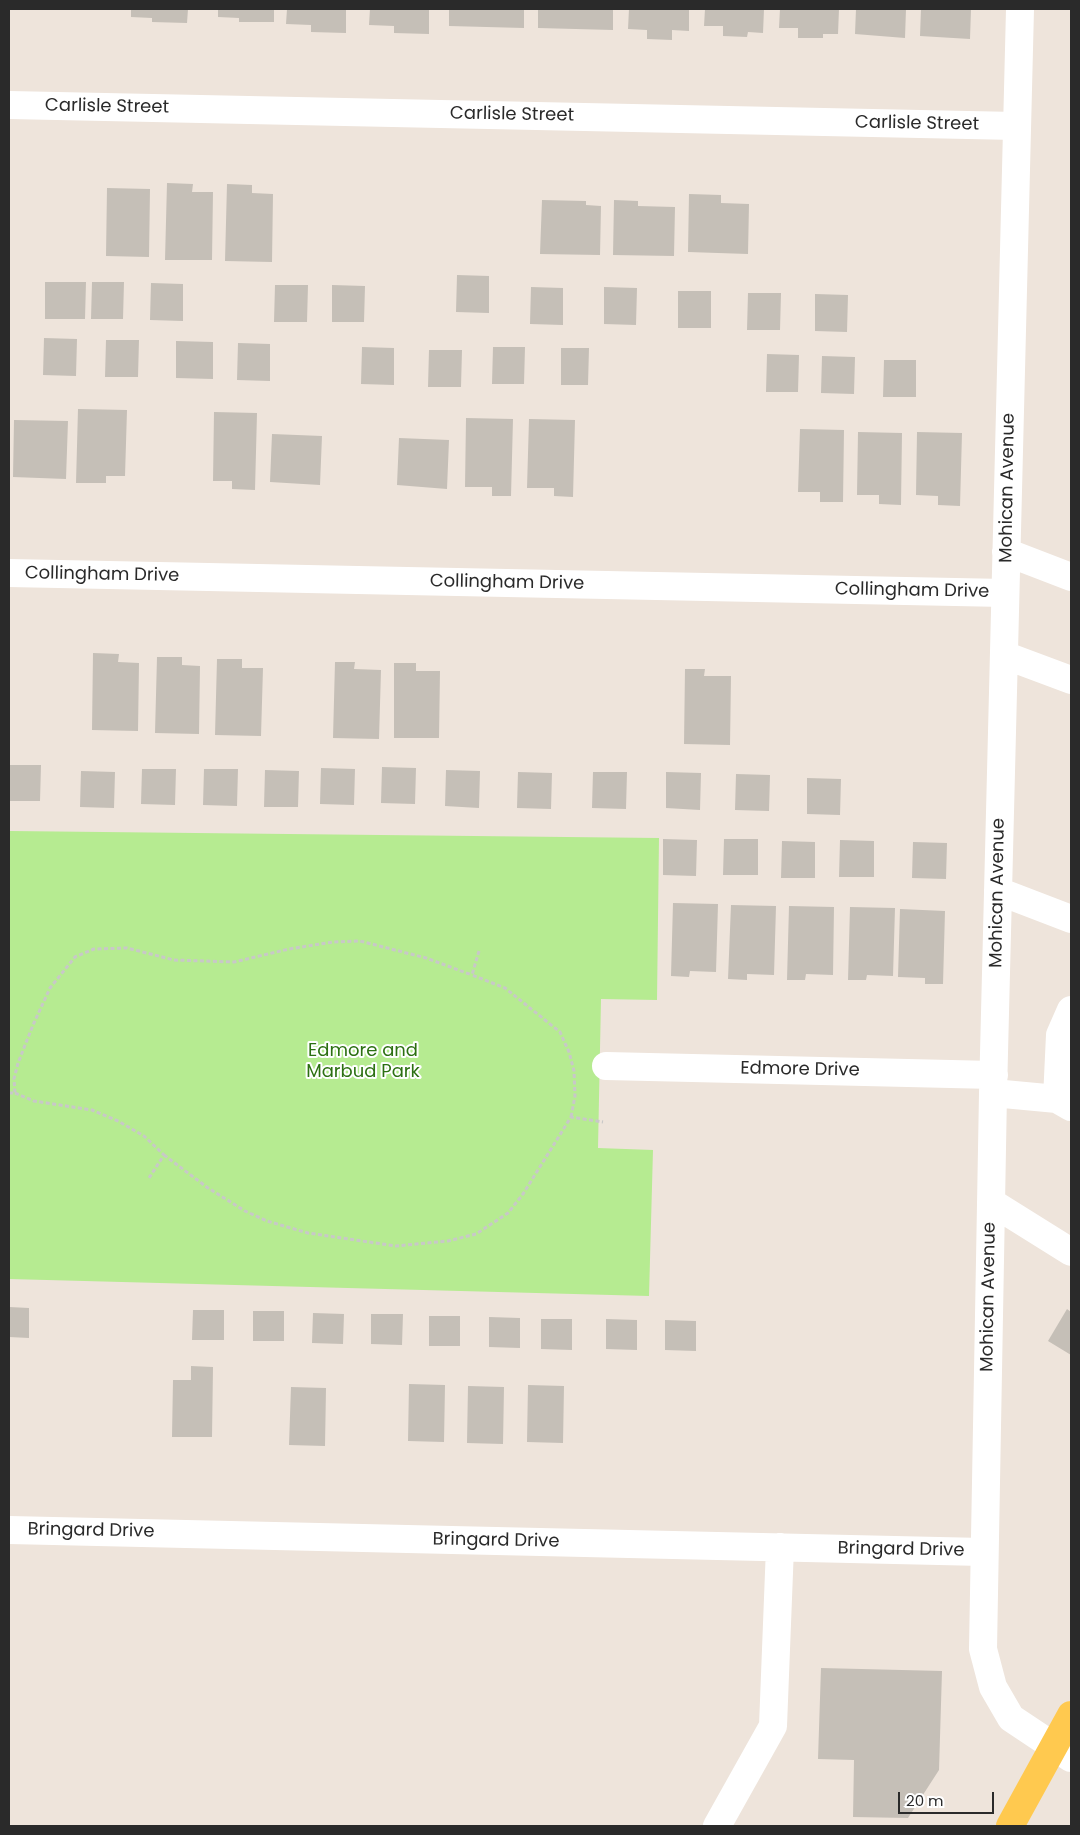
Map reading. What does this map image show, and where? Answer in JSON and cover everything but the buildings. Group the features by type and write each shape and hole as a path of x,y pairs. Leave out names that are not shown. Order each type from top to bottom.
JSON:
{"main road":[{"path":"1010,1826 1063,1753 1071,1715"}],"street":[{"name":"Mohican Avenue","path":"1020,9 993,1084 983,1552 983,1649 993,1687 1011,1718 1063,1753"},
{"name":"Carlisle Street","path":"9,105 1016,126"},
{"path":"1006,552 1071,577"},
{"name":"Collingham Drive","path":"9,573 1005,593"},
{"path":"1004,655 1071,680"},
{"path":"998,891 1071,919"},
{"path":"1064,1103 1060,1035 1071,1010"},
{"name":"Edmore Drive","path":"606,1066 993,1084 1064,1103"},
{"path":"991,1202 1071,1252"},
{"name":"Bringard Drive","path":"9,1530 983,1552"},
{"path":"718,1826 773,1726 780,1547"}],"path":[{"path":"9,1093 15,1093 34,1101 92,1110 118,1121 144,1136 164,1155 208,1188 267,1221 308,1233 396,1246 448,1241 476,1234 508,1213 523,1194 571,1117 575,1096 574,1071 569,1052 560,1032 505,988 426,958 360,941 332,942 289,949 234,962 174,960 128,948 94,949 75,957 50,988 18,1063 14,1079 15,1093"},
{"path":"472,975 479,951"},
{"path":"571,1117 603,1122"},
{"path":"149,1178 164,1155"}],"green space":[{"name":"Edmore and Marbud Park","path":"10,831 659,838 657,1000 601,999 598,1148 653,1150 649,1296 9,1279"}]}
